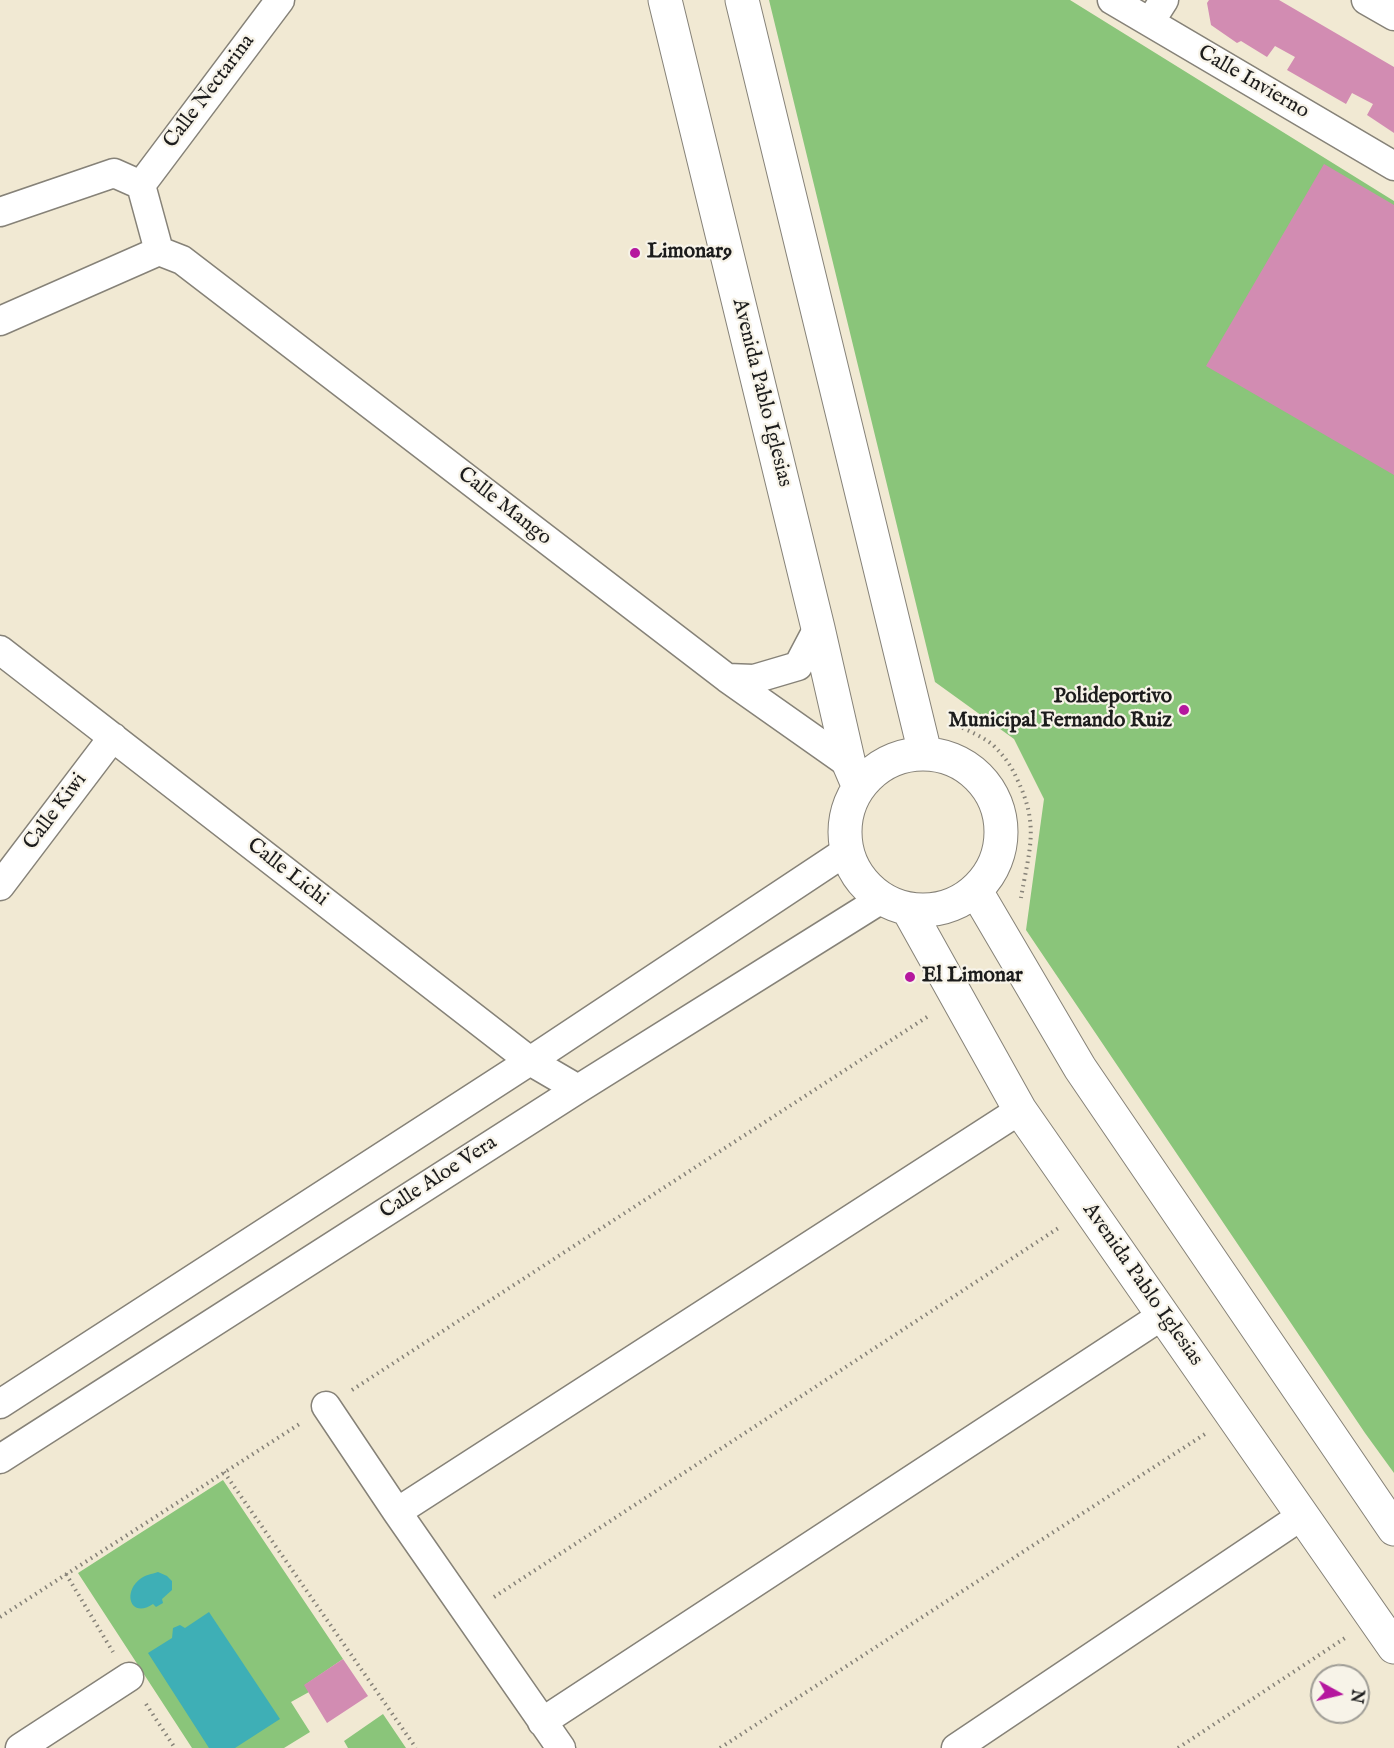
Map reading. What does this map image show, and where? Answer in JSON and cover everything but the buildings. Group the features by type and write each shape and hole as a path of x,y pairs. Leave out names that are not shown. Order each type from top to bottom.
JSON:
{"street":[{"name":"Calle Nectarina","path":"141,184 280,0"},
{"name":"Avenida Pablo Iglesias","path":"665,0 853,775"},
{"path":"742,0 925,753"},
{"name":"Calle Invierno","path":"1112,0 1157,11 1394,166"},
{"path":"1366,0 1394,16"},
{"path":"0,212 114,173 141,184 159,251 3,315"},
{"name":"Calle Mango","path":"159,251 182,261 853,775"},
{"path":"727,678 754,679 798,666 818,628"},
{"name":"Calle Lichi","path":"0,650 530,1061 578,1089"},
{"name":"Calle Kiwi","path":"0,886 112,737"},
{"path":"925,753 955,759 980,778 997,804 1002,835 994,866 976,891 945,909 894,905 858,879 845,852 844,817 853,775 887,761 925,753"},
{"path":"0,1404 530,1061 845,852"},
{"path":"976,891 1080,1068 1394,1529"},
{"name":"Avenida Pablo Iglesias","path":"894,905 958,996 1020,1110 1394,1647"},
{"name":"Calle Aloe Vera","path":"0,1459 578,1089 894,905"},
{"path":"397,1512 1020,1110"},
{"path":"542,1722 1163,1315"},
{"path":"326,1406 561,1748"},
{"path":"956,1748 1303,1515"},
{"path":"21,1748 129,1677"}],"path":[{"path":"0,1617 958,996"},
{"path":"468,1615 1088,1208"},
{"path":"720,1748 1233,1416"},
{"path":"224,1472 416,1748"},
{"path":"1178,1748 1375,1619"}],"green space":[{"name":"Polideportivo Municipal Fernando Ruiz","path":"769,0 1070,0 1394,201 1394,1473 1026,930 1044,799 1014,739 935,682"},
{"path":"223,1480 343,1659 305,1685 309,1692 291,1702 310,1732 284,1748 192,1748 78,1573"},
{"path":"383,1714 406,1748 348,1748 344,1741"}],"water":[{"path":"158,1572 172,1581 172,1590 162,1599 163,1603 156,1607 153,1604 145,1608 134,1606 130,1597 134,1585 142,1578"},
{"path":"209,1612 280,1719 235,1748 209,1748 148,1653 172,1638 173,1628 180,1625 185,1628"}],"place":[{"name":"Limonar9","path":"635,253"},
{"name":"Polideportivo Municipal Fernando Ruiz","path":"1184,710"},
{"name":"El Limonar","path":"910,977"}]}
